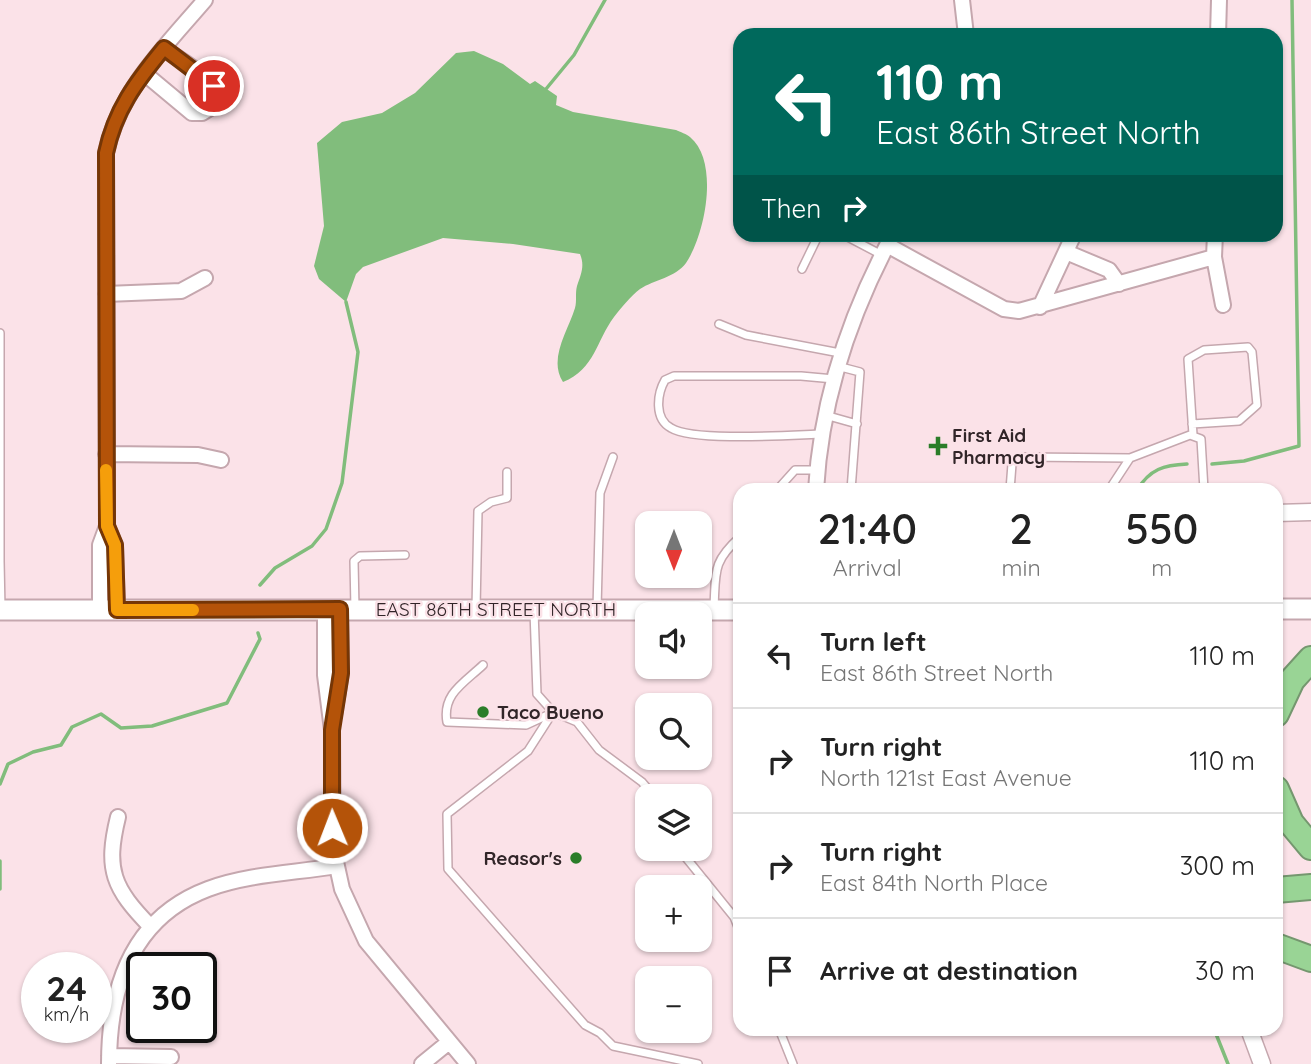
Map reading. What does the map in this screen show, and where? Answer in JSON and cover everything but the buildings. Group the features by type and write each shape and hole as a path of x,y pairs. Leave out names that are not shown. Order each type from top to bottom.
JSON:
{"highway":[{"path":"1283,699 1292,680 1311,659"},
{"path":"1283,805 1291,823 1311,847"},
{"path":"1283,889 1311,887"},
{"path":"1283,949 1311,959"}],"main road":[{"path":"1283,610 1311,609"},
{"name":"EAST 86TH STREET NORTH","path":"0,610 733,610"}],"street":[{"path":"108,610 115,545 107,526 106,153 117,113 144,73 205,0"},
{"path":"962,0 965,28"},
{"path":"1218,28 1219,0"},
{"path":"144,73 192,113 209,111 215,105 217,97 214,86 164,48"},
{"path":"1040,307 1070,242"},
{"path":"1214,242 1223,306"},
{"path":"816,483 825,415 837,366 887,245 1004,309 1019,311 1214,257"},
{"path":"1066,252 1109,270 1119,284"},
{"path":"106,294 181,291 205,278"},
{"path":"106,454 198,455 221,460"},
{"path":"1283,513 1311,512"},
{"path":"340,609 341,673 332,730 331,808 336,866 346,899 366,941 467,1064"},
{"path":"118,817 110,852 112,866 126,898 151,927"},
{"path":"171,1057 109,1060 110,1021 122,972 151,927 172,909 209,888 336,866"},
{"path":"1252,1036 1262,1064"},
{"path":"422,1064 449,1042"}],"lane":[{"path":"802,269 815,242"},
{"path":"719,324 860,372 852,483"},
{"path":"0,333 0,610"},
{"path":"1192,424 1239,421 1258,405 1252,352 1248,347 1204,350 1188,359 1192,424 1193,435"},
{"path":"822,434 712,435 673,430 666,425 659,410 658,398 665,380 674,376 801,376 837,366"},
{"path":"825,415 857,424"},
{"path":"1011,483 1012,464 1022,457 1130,458 1154,446 1193,435 1201,439 1204,483"},
{"path":"597,610 600,493 613,457"},
{"path":"1114,483 1130,458"},
{"path":"783,483 794,470 817,470"},
{"path":"476,609 478,511 491,502 507,498 508,472"},
{"path":"713,610 717,566 723,552 733,543"},
{"path":"340,609 354,561 360,556 405,555"},
{"path":"534,610 537,694 552,712 577,722 598,750 644,784"},
{"path":"483,665 451,694 446,703 447,722 526,725 552,712"},
{"path":"552,712 528,751 447,814 448,869 585,1024 600,1033 613,1046 698,1064"},
{"path":"689,861 733,916"},
{"path":"782,1036 793,1064"}],"shaded area":[{"path":"474,51 503,64 530,84 535,81 557,96 556,105 573,112 676,130 685,134 699,148 705,163 707,180 704,217 693,251 686,263 677,272 633,295 614,317 582,370 563,382 559,373 558,355 576,305 576,289 582,266 580,254 513,244 443,238 363,267 356,274 346,302 319,279 314,266 324,226 317,143 342,122 382,113 415,93 456,53"}],"waterway":[{"path":"546,89 574,55 605,0"},
{"path":"1212,464 1244,461 1299,446 1292,0"},
{"path":"260,585 275,568 312,546 326,529 342,483 358,352 346,302"},
{"path":"1142,483 1158,470 1187,464"},
{"path":"0,784 8,764 33,752 61,745 72,727 101,714 121,728 152,726 227,703 260,639 258,633"},
{"path":"0,861 0,889"},
{"path":"1217,1036 1228,1064"}],"slow traffic":[{"path":"106,470 107,526 115,545 117,610 193,610"}],"place":[{"name":"First Aid Pharmacy","path":"938,446"},
{"name":"Taco Bueno","path":"483,712"},
{"name":"Reasor's","path":"576,858"}],"route":[{"path":"214,86 164,48 128,93 111,129 106,153 107,526 115,545 117,610 340,609 341,673 332,730 332,828"}]}
